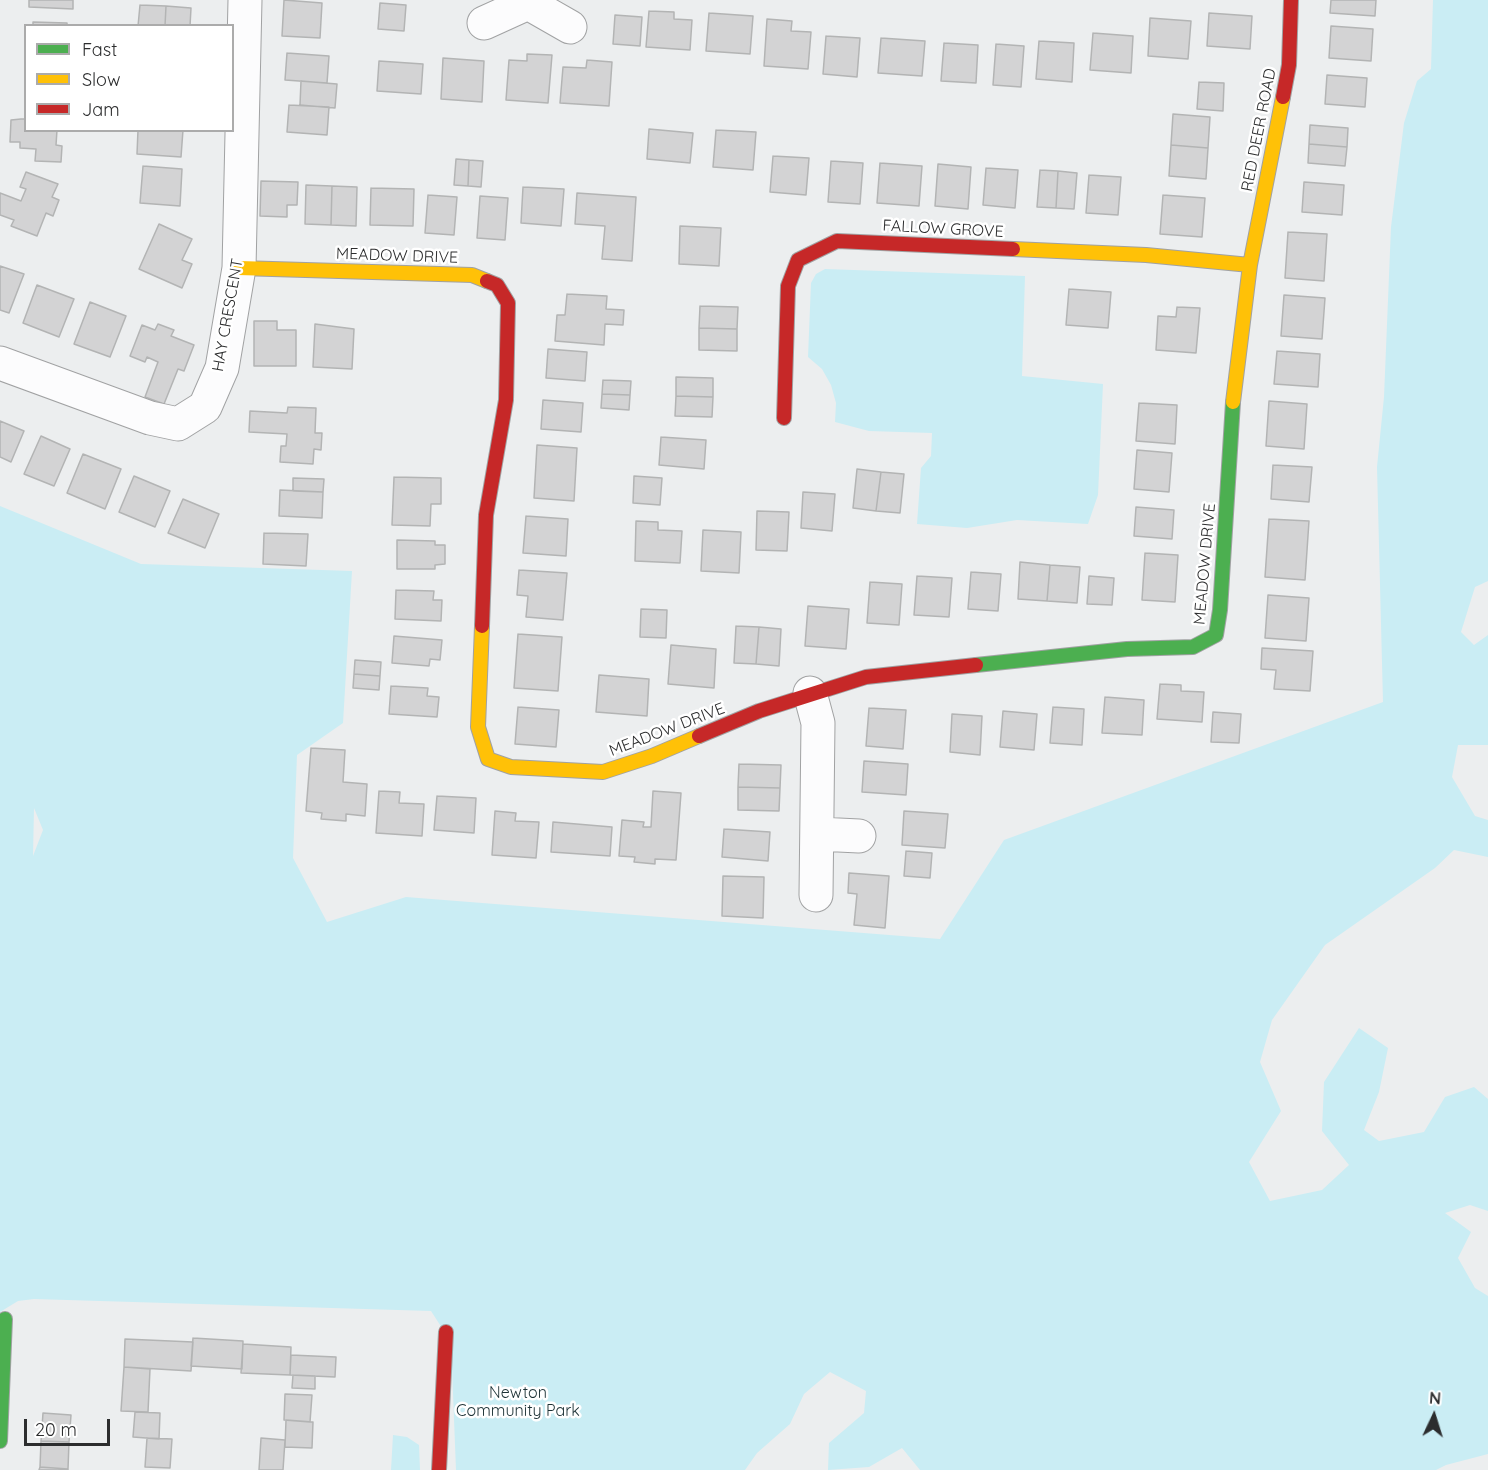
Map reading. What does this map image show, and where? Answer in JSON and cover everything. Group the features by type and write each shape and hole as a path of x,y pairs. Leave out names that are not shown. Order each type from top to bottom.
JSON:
{"street":[{"name":"HAY CRESCENT","path":"0,363 150,418 178,424 205,407 222,368 239,268 245,0"},
{"name":"RED DEER ROAD","path":"1250,265 1289,65 1291,0"},
{"path":"484,22 528,1 570,27"},
{"name":"FALLOW GROVE","path":"784,418 788,286 798,261 837,241 1146,255 1250,265"},
{"name":"MEADOW DRIVE","path":"239,268 472,275 496,285 508,303 506,400 486,515 478,727 488,759 511,767 603,772 810,693 866,677 1127,649 1193,647 1215,635 1221,610 1236,372 1250,265"},
{"path":"810,693 818,723 816,894"},
{"path":"818,834 859,836"},
{"path":"0,1441 5,1319"},
{"path":"439,1470 447,1332"}],"green space":[{"name":"Newton Community Park","path":"1433,0 1488,0 1488,581 1475,587 1461,632 1474,645 1488,635 1488,745 1458,745 1452,777 1475,816 1488,820 1488,857 1454,850 1435,868 1325,945 1272,1020 1260,1062 1281,1111 1249,1162 1270,1201 1322,1190 1349,1165 1322,1131 1324,1082 1359,1028 1388,1048 1379,1092 1364,1130 1379,1141 1424,1132 1445,1097 1474,1087 1488,1099 1488,1211 1470,1205 1445,1213 1471,1232 1458,1258 1475,1288 1488,1296 1488,1454 1446,1465 1436,1470 920,1470 902,1448 869,1467 828,1470 829,1443 864,1413 866,1391 830,1372 804,1394 790,1424 757,1453 745,1470 456,1470 451,1342 431,1311 34,1299 18,1301 0,1312 0,506 141,564 352,571 343,723 297,755 293,858 327,922 406,897 940,939 1004,840 1383,702 1377,467 1384,397 1391,227 1404,123 1417,81 1431,69","holes":["34,808 43,830 33,856"]},
{"path":"825,269 1025,276 1022,376 1103,384 1098,495 1088,524 1017,520 967,528 917,524 921,468 931,456 932,433 869,431 835,422 836,403 831,385 822,369 808,357 811,283 816,274"},
{"path":"393,1435 407,1437 419,1445 420,1470 391,1470"}],"building":[{"path":"29,0 73,0 73,9 29,7"},
{"path":"284,0 322,3 320,38 282,36"},
{"path":"1331,0 1376,0 1375,16 1330,13"},
{"path":"380,3 406,5 404,31 378,29"},
{"path":"140,5 166,6 165,24 138,24"},
{"path":"166,6 191,8 190,24 165,24"},
{"path":"649,11 674,12 674,19 692,20 690,50 646,47"},
{"path":"709,13 753,16 750,54 706,51"},
{"path":"1209,13 1252,16 1250,49 1207,46"},
{"path":"615,15 642,17 640,46 613,44"},
{"path":"1150,18 1191,21 1188,59 1148,56"},
{"path":"767,19 792,21 791,31 811,32 808,69 764,66"},
{"path":"33,22 67,23 67,24 33,24"},
{"path":"1331,26 1373,29 1371,61 1329,58"},
{"path":"1093,33 1133,36 1131,73 1090,70"},
{"path":"826,36 860,38 857,77 823,74"},
{"path":"881,38 925,41 922,76 878,73"},
{"path":"1039,41 1074,43 1072,82 1036,79"},
{"path":"944,43 978,45 976,83 941,81"},
{"path":"996,44 1024,46 1021,87 993,85"},
{"path":"287,53 329,56 327,83 285,80"},
{"path":"527,54 552,55 548,103 506,100 509,60 527,61"},
{"path":"443,58 484,61 482,102 441,99"},
{"path":"587,60 612,62 609,106 560,103 563,67 586,68"},
{"path":"379,61 423,64 421,94 377,91"},
{"path":"1327,75 1367,78 1365,107 1325,104"},
{"path":"301,81 337,84 335,108 300,105"},
{"path":"1199,82 1224,83 1223,111 1197,109"},
{"path":"289,105 329,107 327,135 287,132"},
{"path":"1173,114 1210,117 1208,148 1171,145"},
{"path":"24,119 24,132 57,132 56,145 62,146 61,162 35,161 36,149 20,148 20,142 10,142 11,120"},
{"path":"1310,125 1348,128 1347,147 1309,144"},
{"path":"649,129 693,133 690,163 647,159"},
{"path":"716,130 756,132 753,170 713,167"},
{"path":"138,132 183,132 181,157 137,154"},
{"path":"1309,144 1347,147 1345,166 1308,163"},
{"path":"1171,145 1208,148 1206,179 1169,176"},
{"path":"773,156 809,158 806,195 770,192"},
{"path":"456,159 469,160 468,186 454,185"},
{"path":"469,160 483,161 481,187 468,186"},
{"path":"831,161 863,163 860,204 828,202"},
{"path":"880,163 922,166 919,206 877,203"},
{"path":"938,164 971,167 968,209 935,206"},
{"path":"143,166 182,169 180,206 140,203"},
{"path":"986,168 1018,170 1015,208 983,205"},
{"path":"1040,170 1058,171 1056,208 1037,207"},
{"path":"1058,171 1077,173 1074,209 1056,208"},
{"path":"26,172 58,184 52,197 59,200 53,216 46,213 37,236 11,226 14,220 0,215 0,193 21,201 26,189 20,187"},
{"path":"1089,175 1121,177 1118,215 1086,213"},
{"path":"261,181 298,182 297,205 287,205 287,217 260,216"},
{"path":"1304,182 1344,185 1342,215 1302,212"},
{"path":"306,185 332,186 331,225 305,224"},
{"path":"332,186 357,187 356,226 331,225"},
{"path":"523,187 564,189 561,226 521,223"},
{"path":"371,188 414,189 413,226 370,225"},
{"path":"577,193 636,197 632,261 602,259 605,226 575,224"},
{"path":"428,195 457,197 454,235 425,233"},
{"path":"1163,195 1205,198 1202,237 1160,234"},
{"path":"480,196 508,198 505,240 477,238"},
{"path":"159,224 192,239 182,260 192,264 182,288 139,269"},
{"path":"680,226 721,228 719,266 679,264"},
{"path":"1288,232 1327,234 1324,281 1285,278"},
{"path":"0,266 24,274 9,313 0,310"},
{"path":"37,285 74,299 59,337 23,323"},
{"path":"1069,289 1111,292 1108,328 1066,325"},
{"path":"567,294 607,296 606,309 624,310 623,325 605,324 604,345 555,341 557,315 565,315"},
{"path":"1284,295 1325,298 1322,339 1281,336"},
{"path":"90,302 126,316 110,357 74,344"},
{"path":"700,306 738,307 737,329 699,328"},
{"path":"1177,307 1200,308 1196,353 1156,350 1158,316 1176,317"},
{"path":"254,321 277,321 277,330 296,330 296,366 254,366"},
{"path":"158,324 174,330 171,336 194,345 184,371 178,369 164,404 145,397 158,362 147,357 145,362 130,356 142,325 155,330"},
{"path":"315,324 354,329 352,369 313,367"},
{"path":"699,328 737,329 737,351 699,350"},
{"path":"548,349 587,352 585,381 546,378"},
{"path":"1277,351 1320,354 1318,387 1274,384"},
{"path":"676,377 713,378 713,397 676,396"},
{"path":"603,380 631,381 630,395 602,394"},
{"path":"602,394 630,395 629,410 601,408"},
{"path":"676,396 713,397 712,417 675,416"},
{"path":"543,400 583,403 581,432 541,429"},
{"path":"1269,401 1307,404 1304,449 1266,446"},
{"path":"1139,403 1177,405 1175,444 1136,441"},
{"path":"288,407 316,408 315,433 322,433 321,450 314,449 313,464 280,462 281,446 286,446 287,434 249,432 250,411 287,413"},
{"path":"0,421 24,431 11,462 0,457"},
{"path":"41,436 70,449 54,486 24,474"},
{"path":"661,437 706,440 704,469 659,465"},
{"path":"537,445 577,448 574,501 534,498"},
{"path":"1137,450 1172,453 1169,492 1134,489"},
{"path":"83,454 121,469 105,509 67,493"},
{"path":"1273,465 1312,467 1309,502 1271,499"},
{"path":"857,469 881,472 876,511 853,508"},
{"path":"881,472 904,474 900,513 876,511"},
{"path":"134,476 170,491 155,527 119,512"},
{"path":"634,476 662,478 660,505 633,503"},
{"path":"394,477 441,478 441,504 431,504 430,526 392,525"},
{"path":"293,478 324,479 323,492 293,491"},
{"path":"280,490 323,492 322,518 279,516"},
{"path":"803,492 835,494 832,531 801,528"},
{"path":"183,499 219,514 205,548 168,533"},
{"path":"1136,507 1174,510 1172,539 1134,536"},
{"path":"757,511 789,512 787,551 756,550"},
{"path":"526,516 568,519 566,556 523,553"},
{"path":"1269,519 1309,521 1305,580 1265,577"},
{"path":"636,521 658,522 658,530 682,531 680,563 635,561"},
{"path":"703,530 741,532 739,573 701,571"},
{"path":"264,533 308,534 306,566 263,564"},
{"path":"397,540 435,541 435,545 445,545 445,564 435,565 435,569 397,569"},
{"path":"1145,553 1178,555 1175,602 1142,600"},
{"path":"1020,562 1050,565 1047,601 1018,599"},
{"path":"1050,565 1080,567 1077,603 1047,601"},
{"path":"519,570 567,573 563,620 526,617 528,596 517,595"},
{"path":"971,572 1001,574 998,611 968,609"},
{"path":"917,576 952,578 949,617 914,615"},
{"path":"1089,576 1114,578 1112,605 1087,604"},
{"path":"870,582 902,584 899,625 867,623"},
{"path":"396,590 434,591 433,600 442,600 441,621 395,619"},
{"path":"1268,595 1309,598 1306,641 1265,638"},
{"path":"808,606 849,609 846,649 805,646"},
{"path":"641,609 667,610 666,638 640,637"},
{"path":"736,626 759,627 756,664 734,663"},
{"path":"759,627 781,629 779,666 756,664"},
{"path":"518,634 562,637 558,691 514,688"},
{"path":"394,636 442,640 440,660 430,659 429,666 392,663"},
{"path":"671,645 716,649 714,688 668,684"},
{"path":"1262,648 1313,651 1310,691 1274,689 1276,670 1261,669"},
{"path":"355,660 381,662 380,676 354,674"},
{"path":"354,674 380,676 379,690 353,688"},
{"path":"599,675 649,679 647,716 596,712"},
{"path":"1160,684 1181,685 1181,691 1204,692 1202,722 1157,719"},
{"path":"391,686 428,688 427,696 439,697 437,717 389,714"},
{"path":"1105,697 1144,700 1142,735 1102,733"},
{"path":"518,707 559,710 556,747 515,744"},
{"path":"1053,707 1084,709 1082,745 1050,743"},
{"path":"869,708 906,710 903,749 866,746"},
{"path":"1003,711 1037,714 1034,750 1000,747"},
{"path":"1213,712 1241,714 1239,743 1211,742"},
{"path":"952,714 982,716 980,755 950,752"},
{"path":"311,748 345,750 343,782 367,784 365,816 346,814 346,821 321,819 322,813 306,811"},
{"path":"864,761 908,764 906,795 862,792"},
{"path":"739,764 781,765 780,788 738,787"},
{"path":"738,787 780,788 779,811 738,810"},
{"path":"379,791 400,792 399,803 424,804 422,836 376,833"},
{"path":"653,791 681,793 676,860 655,859 655,864 634,862 635,857 619,856 622,820 644,822 643,827 651,827"},
{"path":"437,796 476,798 474,833 434,830"},
{"path":"495,811 516,813 515,821 539,822 536,858 492,855"},
{"path":"904,811 948,814 945,848 902,845"},
{"path":"553,822 612,827 610,856 551,852"},
{"path":"724,829 770,832 768,861 722,857"},
{"path":"906,851 932,853 930,878 904,876"},
{"path":"849,873 889,876 885,928 854,925 857,894 848,893"},
{"path":"723,876 764,877 763,918 722,916"},
{"path":"193,1338 243,1341 242,1369 191,1366"},
{"path":"125,1339 193,1342 191,1371 124,1367"},
{"path":"243,1344 291,1347 290,1375 241,1373"},
{"path":"291,1355 336,1357 335,1377 290,1375"},
{"path":"124,1367 150,1369 148,1412 121,1411"},
{"path":"293,1375 315,1376 315,1389 292,1388"},
{"path":"285,1394 312,1395 310,1422 284,1420"},
{"path":"135,1412 160,1413 159,1439 133,1437"},
{"path":"43,1413 71,1415 69,1442 41,1441"},
{"path":"286,1420 313,1422 312,1448 285,1447"},
{"path":"147,1438 172,1439 170,1468 145,1467"},
{"path":"261,1438 285,1440 283,1470 259,1470"},
{"path":"41,1441 69,1442 68,1469 40,1467"},
{"path":"40,1467 68,1469 68,1470 39,1470"}],"traffic: fast":[{"path":"976,665 1127,649 1193,647 1216,635 1220,610 1233,402"},
{"path":"0,1441 5,1319"}],"traffic: slow":[{"path":"1233,402 1250,265 1283,97"},
{"path":"1013,249 1146,255 1250,265"},
{"path":"239,268 472,275 487,281"},
{"path":"482,626 478,727 488,759 511,767 603,772 652,756 699,736"}],"traffic: jam":[{"path":"1283,97 1289,65 1291,0"},
{"path":"784,418 788,286 798,260 837,241 1013,249"},
{"path":"482,626 486,515 506,400 508,303 497,285 487,281"},
{"path":"699,736 759,711 866,677 976,665"},
{"path":"439,1470 446,1332"}]}
